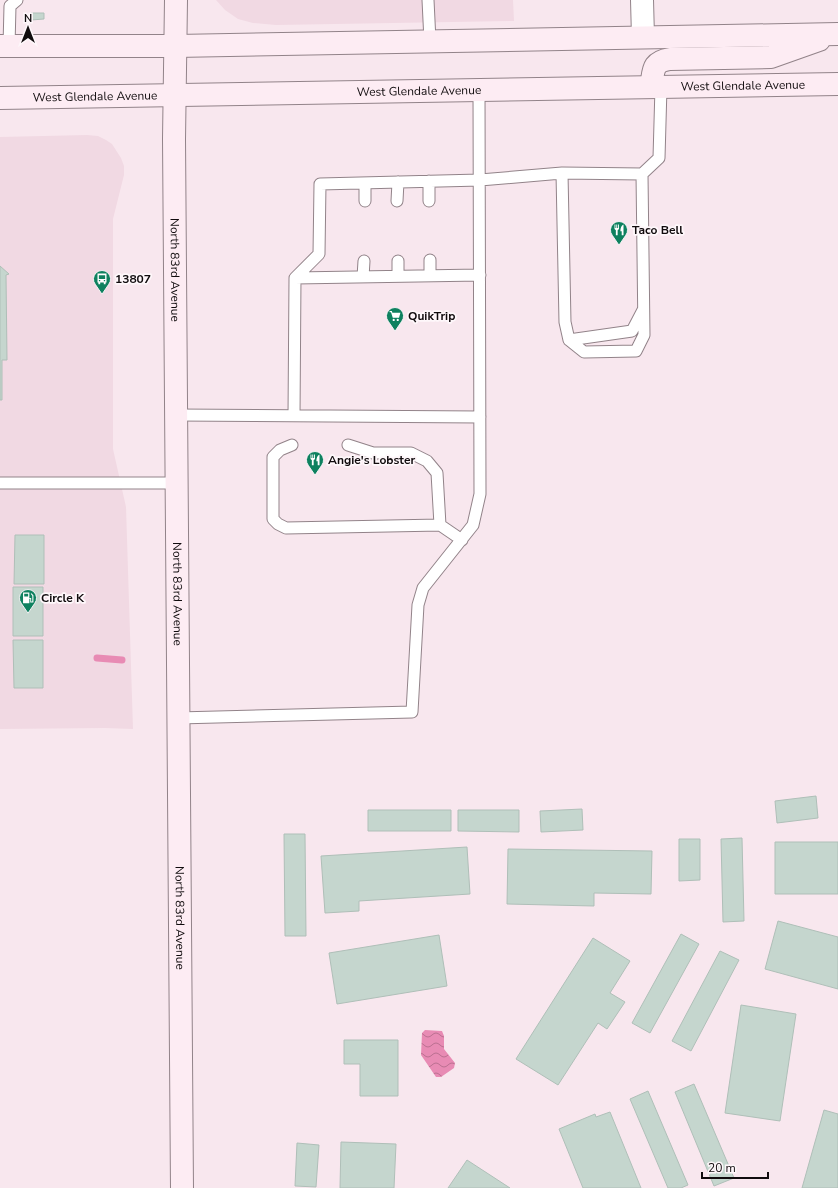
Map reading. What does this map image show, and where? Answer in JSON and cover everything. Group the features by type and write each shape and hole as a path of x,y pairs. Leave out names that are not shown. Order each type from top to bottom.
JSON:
{"main road":[{"name":"North 83rd Avenue","path":"176,0 174,139 182,1188"},
{"path":"4,46 176,46 838,34"},
{"path":"656,87 655,66 660,61 670,59 771,57 838,34"},
{"name":"West Glendale Avenue","path":"0,98 838,84"}],"street":[{"path":"642,0 643,37"}],"lane":[{"path":"4,46 10,6 18,0"},
{"path":"428,0 430,41"},
{"path":"294,416 295,278 319,254 320,184 480,180 562,173 642,174 659,158 656,87"},
{"path":"178,718 412,712 418,605 423,588 473,525 480,494 479,90"},
{"path":"562,173 565,322 569,340 584,352 636,351 644,335 642,174"},
{"path":"429,181 429,200"},
{"path":"397,200 398,182"},
{"path":"365,183 365,200"},
{"path":"430,260 430,276"},
{"path":"363,277 364,261"},
{"path":"398,261 398,276"},
{"path":"295,278 480,275"},
{"path":"569,340 632,331 644,307"},
{"path":"176,415 480,417"},
{"path":"348,445 373,453 411,453 427,461 437,473 440,525"},
{"path":"292,446 280,450 274,457 273,519 278,524 286,528 440,525 462,540"},
{"path":"0,483 176,482"}],"shaded area":[{"path":"216,0 513,0 514,21 276,25 253,23 238,19 225,10"},
{"path":"98,136 112,144 124,166 124,175 113,219 113,449 126,507 133,729 0,729 0,137"}],"water":[{"path":"425,1030 442,1031 444,1036 444,1049 455,1063 454,1068 441,1077 436,1077 421,1055 422,1033"}],"building":[{"path":"31,13 44,13 44,19 31,20"},
{"path":"0,266 9,274 6,275 7,360 2,360 2,400 0,400"},
{"path":"15,535 44,535 44,584 14,584"},
{"path":"13,587 43,587 43,636 13,636"},
{"path":"13,640 43,640 43,688 14,688"},
{"path":"816,796 818,818 777,823 775,801"},
{"path":"582,809 583,830 541,832 540,811"},
{"path":"368,810 451,810 451,831 368,831"},
{"path":"458,810 519,810 519,832 458,831"},
{"path":"284,834 305,834 306,936 285,936"},
{"path":"742,838 744,921 723,922 721,839"},
{"path":"679,839 700,839 700,880 679,881"},
{"path":"775,842 838,842 838,894 775,894"},
{"path":"467,847 470,894 359,901 359,911 325,913 321,856"},
{"path":"508,849 652,851 651,894 594,893 594,906 507,904"},
{"path":"778,921 838,937 838,989 765,969"},
{"path":"681,934 699,944 650,1033 632,1023"},
{"path":"439,935 447,986 337,1004 329,953"},
{"path":"593,938 630,961 610,993 625,1002 607,1029 598,1023 558,1085 516,1059"},
{"path":"720,951 739,960 691,1051 672,1041"},
{"path":"741,1005 796,1014 780,1121 725,1113"},
{"path":"344,1040 398,1040 398,1096 360,1096 360,1064 344,1064"},
{"path":"694,1084 734,1178 714,1186 675,1092"},
{"path":"648,1091 688,1185 681,1188 668,1188 630,1099"},
{"path":"824,1110 838,1114 838,1188 802,1188"},
{"path":"610,1112 641,1188 583,1188 559,1129 595,1114 596,1117"},
{"path":"341,1142 396,1144 394,1188 340,1188"},
{"path":"297,1143 319,1145 316,1187 295,1186"},
{"path":"467,1160 510,1188 448,1188"}],"waterway":[{"path":"97,658 122,660"}],"place":[{"name":"Taco Bell","path":"619,245"},
{"name":"13807","path":"102,294"},
{"name":"QuikTrip","path":"395,331"},
{"name":"Angie's Lobster","path":"315,475"},
{"name":"Circle K","path":"28,613"}]}
